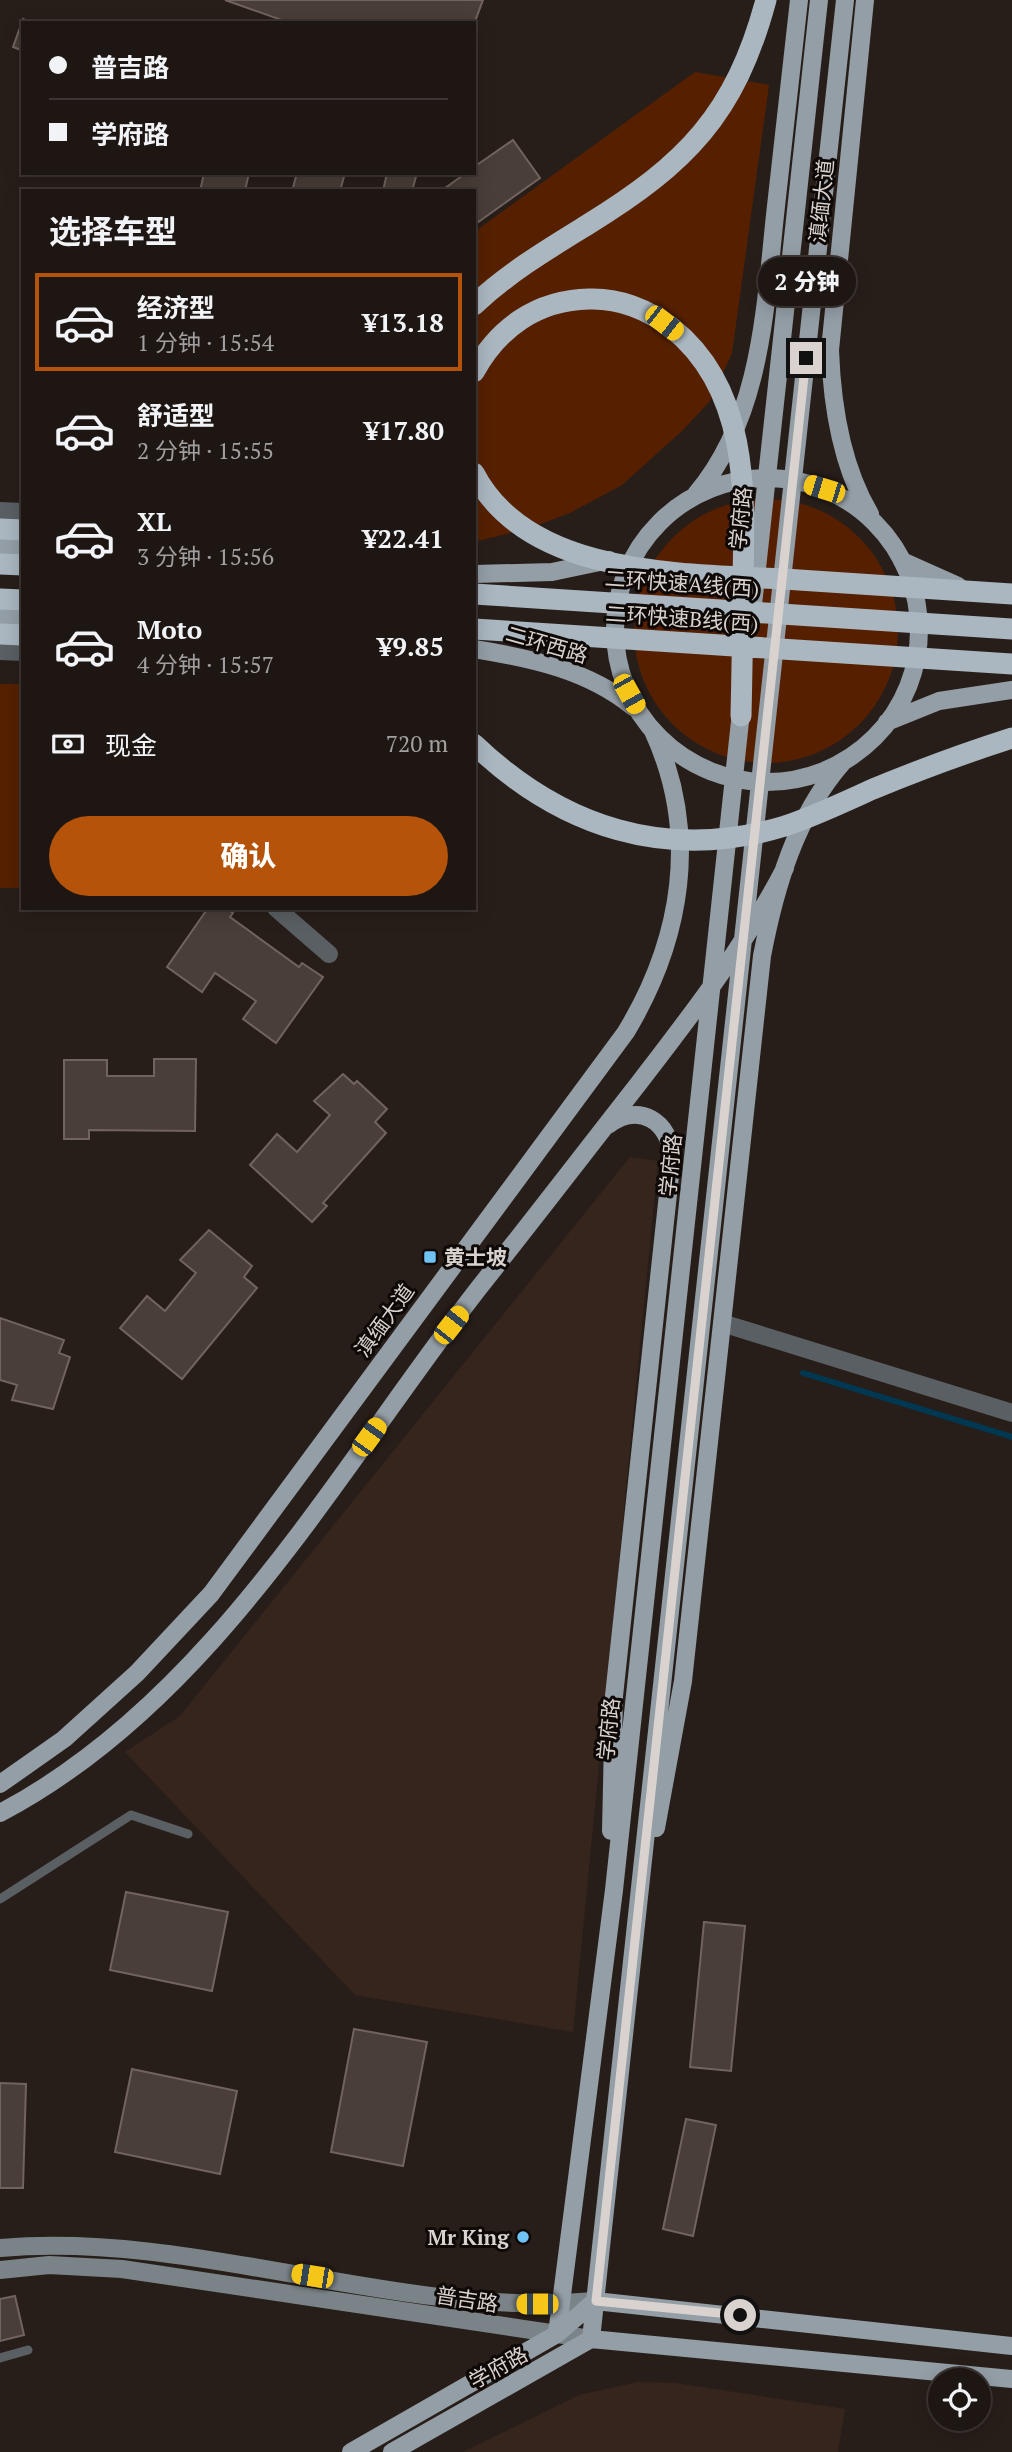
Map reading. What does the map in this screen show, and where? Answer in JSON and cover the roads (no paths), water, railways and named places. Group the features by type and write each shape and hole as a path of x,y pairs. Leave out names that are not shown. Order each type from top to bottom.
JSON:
{"highway":[{"path":"476,303 530,261 655,181 692,147 733,90 752,47 766,0"},
{"path":"476,368 483,355 509,327 542,308 578,299 615,300 649,313 678,333 700,358 718,386 730,414 743,472 741,716"},
{"path":"476,476 487,495 515,522 553,544 603,561 664,571 1012,594"},
{"path":"0,529 21,530"},
{"path":"0,564 21,565"},
{"name":"二环快速A线(西)","path":"476,594 1012,629"},
{"path":"0,599 21,600"},
{"name":"二环快速B线(西)","path":"476,629 1012,664"},
{"path":"0,634 21,635"},
{"path":"476,746 528,789 585,820 632,834 700,840 743,835 802,820 918,771 1012,738"}],"main road":[{"name":"滇缅大道","path":"693,497 716,466 733,433 759,348 799,0"},
{"name":"学府路","path":"557,2334 614,1890 819,0"},
{"path":"591,2339 845,0"},
{"name":"滇缅大道","path":"866,0 830,351 833,399 842,444 861,497 877,525"},
{"path":"759,348 761,362 769,373 794,384 807,381 819,373 830,351"},
{"path":"780,478 824,489 844,499 877,525 902,561 916,601 918,644 908,686 887,722 859,751 825,771 786,781 746,781 708,771 688,760 653,732 640,713 621,672 615,627 622,583 643,542 657,525 693,497 735,481 780,478"},
{"path":"476,574 535,573 583,567 623,555 643,542"},
{"path":"0,546 21,547"},
{"path":"902,561 945,582 1012,600"},
{"path":"0,616 21,617"},
{"name":"二环西路","path":"476,649 528,659 575,673 611,691 640,713"},
{"path":"887,722 939,701 1012,690"},
{"name":"滇缅大道","path":"0,1784 64,1739 137,1673 211,1594 626,1032 662,960 675,913 680,878 681,845 677,803 667,765 653,732"},
{"path":"0,1813 84,1759 213,1641 286,1548 451,1325 720,978 754,925 785,868 814,803 843,762"},
{"path":"640,1893 663,1801 680,1702 762,956 785,868"},
{"path":"603,1129 616,1119 635,1114 648,1116 663,1127 670,1140 672,1157 614,1696 610,1779 614,1890"},
{"path":"668,1202 674,1192 683,1185 706,1182 727,1192 735,1207"},
{"name":"普吉路","path":"0,2248 45,2244 126,2247 488,2304 596,2301 1012,2346"},
{"name":"普吉路","path":"0,2270 49,2265 122,2269 591,2339 1012,2379"},
{"name":"学府路","path":"359,2450 557,2334 596,2301"},
{"name":"学府路","path":"392,2452 591,2339"}],"street":[{"path":"0,511 21,512"},
{"path":"0,651 21,652"},
{"path":"278,910 329,954"},
{"path":"722,1323 1012,1413"}],"lane":[{"path":"0,1899 131,1815 188,1834"},
{"path":"0,2358 28,2350"}],"waterway":[{"path":"803,1373 1012,1437"}],"place":[{"name":"黄士坡","path":"430,1257"},
{"name":"Mr King","path":"523,2237"}]}
